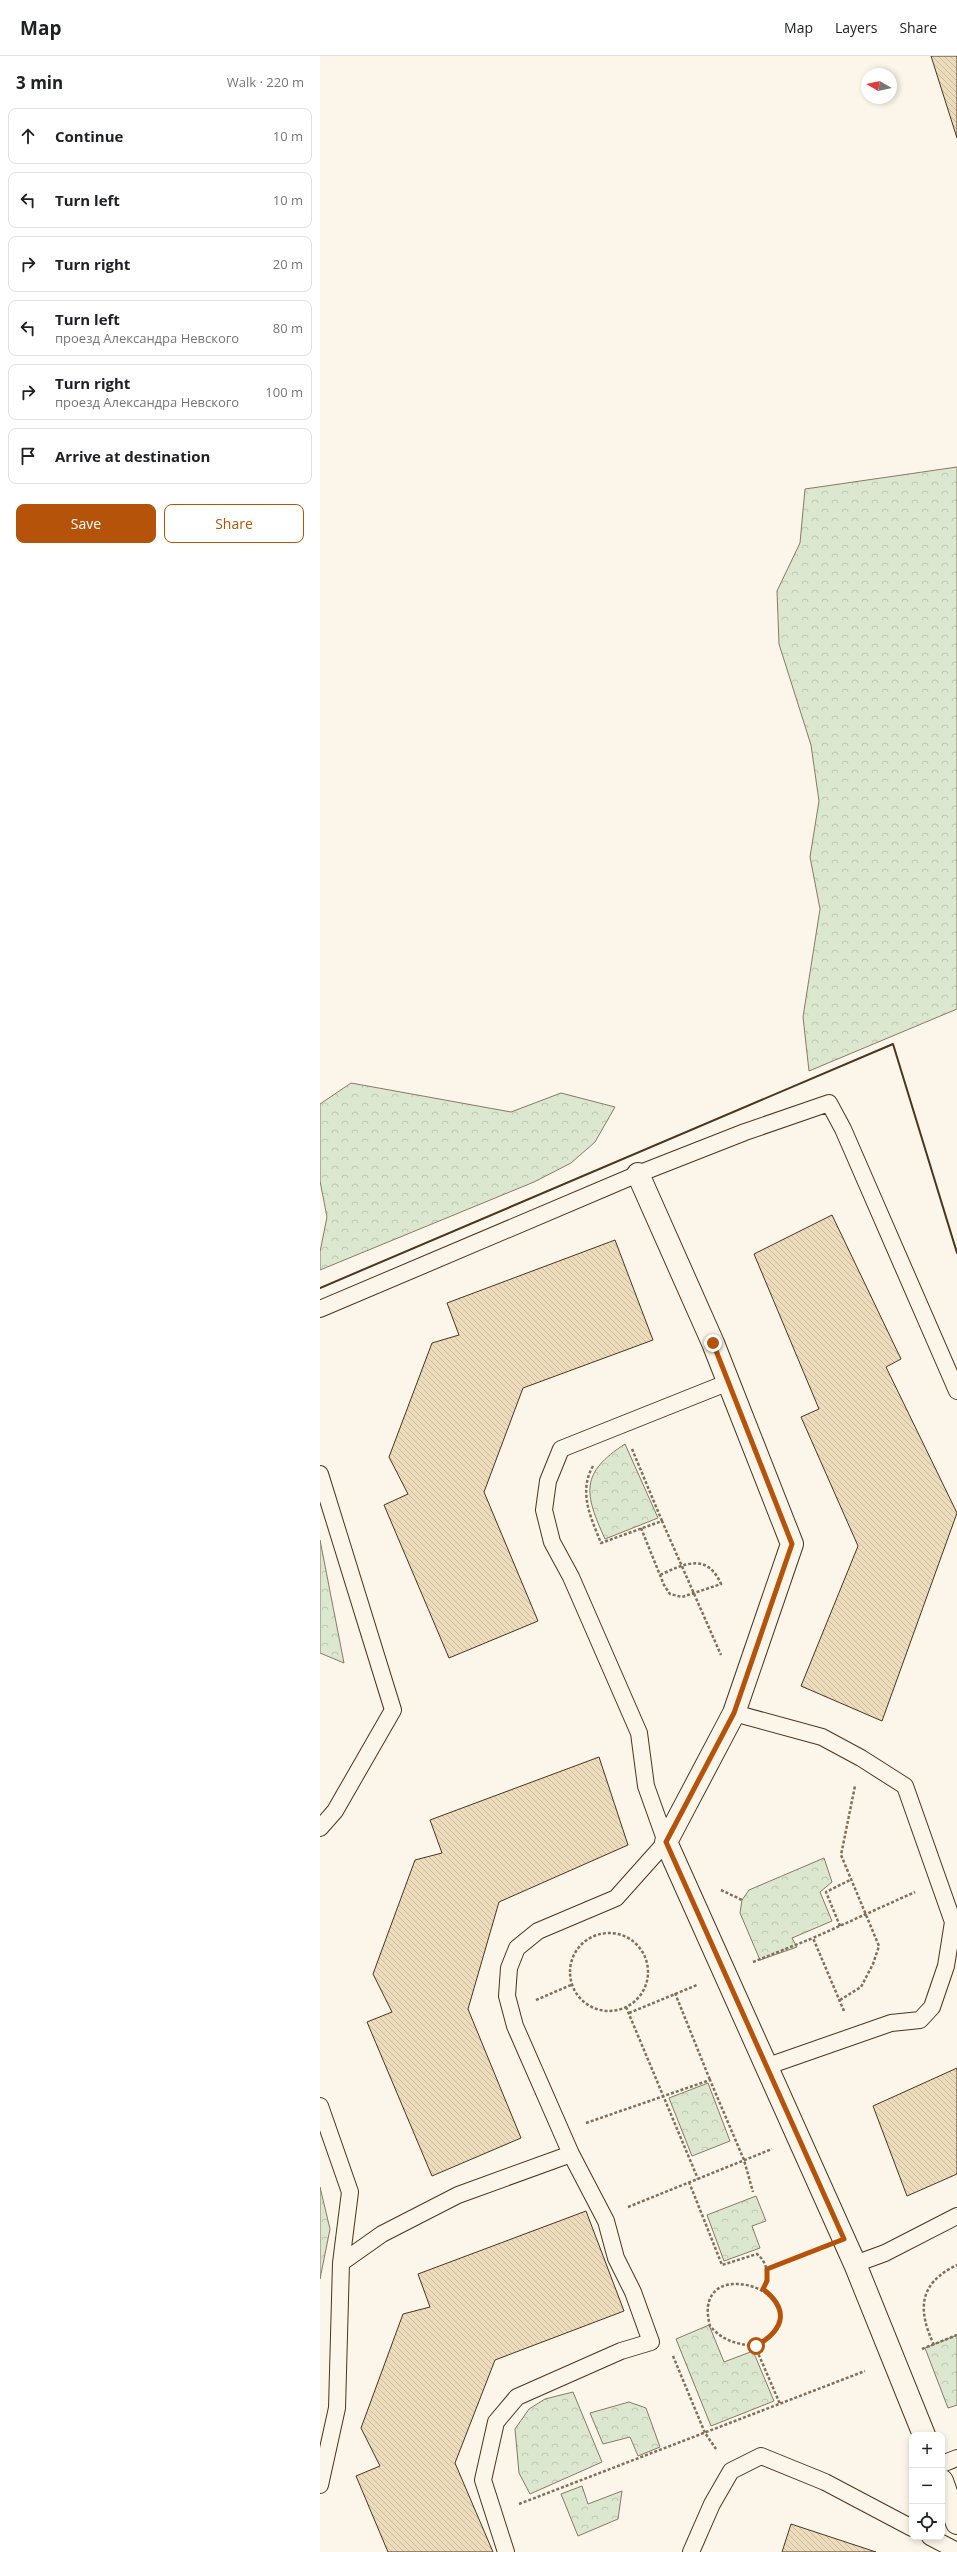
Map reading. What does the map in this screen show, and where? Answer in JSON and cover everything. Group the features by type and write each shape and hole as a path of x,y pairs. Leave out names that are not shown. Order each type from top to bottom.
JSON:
{"street":[{"path":"638,1174 729,1382 792,1544 734,1713 666,1842 768,2066 855,2264 923,2432"},
{"path":"945,2489 957,2523"}],"lane":[{"path":"320,1309 638,1174 745,1132 829,1104 843,1129 957,1391"},
{"path":"506,2552 483,2480 496,2422 518,2397 621,2351 651,2342 633,2292 616,2258 606,2221 571,2154 515,2026 507,1996 509,1968 517,1948 538,1931 616,1898 666,1842 646,1786 639,1733 571,1576 552,1542 544,1510 548,1481 561,1449 729,1382"},
{"path":"320,1474 393,1710 335,1811 320,1828"},
{"path":"734,1713 822,1737 861,1758 905,1786 953,1922 946,1966 932,2007 920,2020 891,2023 855,2037 768,2066"},
{"path":"320,2106 350,2192 341,2263 337,2408 320,2484"},
{"path":"341,2263 382,2234 458,2195 571,2154"},
{"path":"855,2264 885,2253 957,2216"},
{"path":"691,2552 712,2504 731,2471 761,2456 825,2482 909,2526"},
{"path":"945,2463 957,2458"},
{"path":"936,2540 957,2551"}],"path":[{"path":"630,1445 722,1657 749,1668"},
{"path":"595,1462 587,1476 586,1506 601,1543 662,1521"},
{"path":"641,1528 660,1575 670,1594 682,1597 694,1595 720,1584 716,1574 706,1565 695,1563 682,1566 660,1575"},
{"path":"840,2000 861,1987 873,1964 879,1946 867,1914 841,1855 861,1758"},
{"path":"840,1926 826,1892 852,1879"},
{"path":"855,2037 813,1938 939,1882"},
{"path":"715,1888 742,1900"},
{"path":"611,1932 626,1936 638,1945 646,1958 648,1974 644,1989 635,2002 626,2007 607,2012 592,2008 579,1998 571,1985 569,1970 572,1955 582,1942 596,1934 611,1932"},
{"path":"675,1993 744,2160 754,2192"},
{"path":"626,2007 698,2178"},
{"path":"585,2124 710,2080"},
{"path":"622,2209 800,2138"},
{"path":"689,2182 722,2265 757,2254 767,2269 767,2281 763,2289"},
{"path":"767,2269 844,2239"},
{"path":"934,2344 926,2328 923,2314 924,2300 931,2283 942,2272 957,2265"},
{"path":"738,2284 763,2289 776,2299 781,2318 777,2329 769,2338 756,2346 735,2344 716,2333 710,2326 708,2303 712,2292 722,2285 738,2284"},
{"path":"493,2514 957,2335"},
{"path":"756,2346 780,2404"}],"green space":[{"path":"957,467 957,1009 809,1071 803,1017 820,909 810,857 819,801 811,745 779,644 777,591 800,543 805,489"},
{"path":"351,1083 511,1112 561,1093 615,1107 595,1142 571,1163 534,1182 320,1270 320,1252 327,1217 320,1181 320,1104"},
{"path":"625,1444 658,1518 605,1539 593,1509 590,1496 590,1485 593,1475 600,1465 610,1455"},
{"path":"320,1540 344,1663 320,1653"},
{"path":"824,1858 832,1882 820,1892 832,1921 792,1938 797,1947 760,1960 740,1913 742,1900 749,1890"},
{"path":"708,2083 730,2141 692,2156 669,2098"},
{"path":"320,2187 330,2229 320,2279"},
{"path":"756,2196 766,2221 752,2226 760,2248 724,2261 707,2215"},
{"path":"709,2325 724,2362 753,2351 774,2401 711,2426 676,2339"},
{"path":"957,2335 957,2405 948,2408 925,2348"},
{"path":"573,2392 602,2462 530,2494 519,2473 515,2429 529,2409 545,2399"},
{"path":"629,2402 646,2408 660,2447 638,2456 630,2437 603,2444 590,2413"},
{"path":"582,2486 588,2504 622,2491 618,2519 578,2536 561,2494"}],"building":[{"path":"931,56 957,56 957,138"},
{"path":"832,1215 901,1359 886,1367 957,1513 882,1721 801,1686 858,1546 801,1417 819,1409 754,1254"},
{"path":"615,1240 653,1340 523,1388 484,1492 538,1621 449,1658 384,1505 408,1494 389,1457 432,1343 459,1335 447,1303"},
{"path":"599,1757 628,1845 499,1902 468,2009 521,2138 432,2176 367,2022 392,2012 373,1974 415,1860 442,1853 430,1820"},
{"path":"957,2068 957,2174 907,2196 873,2106"},
{"path":"586,2211 624,2311 495,2360 455,2463 493,2552 388,2552 356,2476 380,2466 361,2428 403,2314 430,2307 418,2274"},
{"path":"791,2524 876,2552 782,2552"}],"wall":[{"path":"320,1288 893,1044 957,1253"}],"route":[{"path":"713,1343 792,1544 734,1713 666,1842 768,2066 844,2239 767,2269 767,2281 763,2289 776,2299 781,2318 777,2329 769,2338 756,2346"}]}
